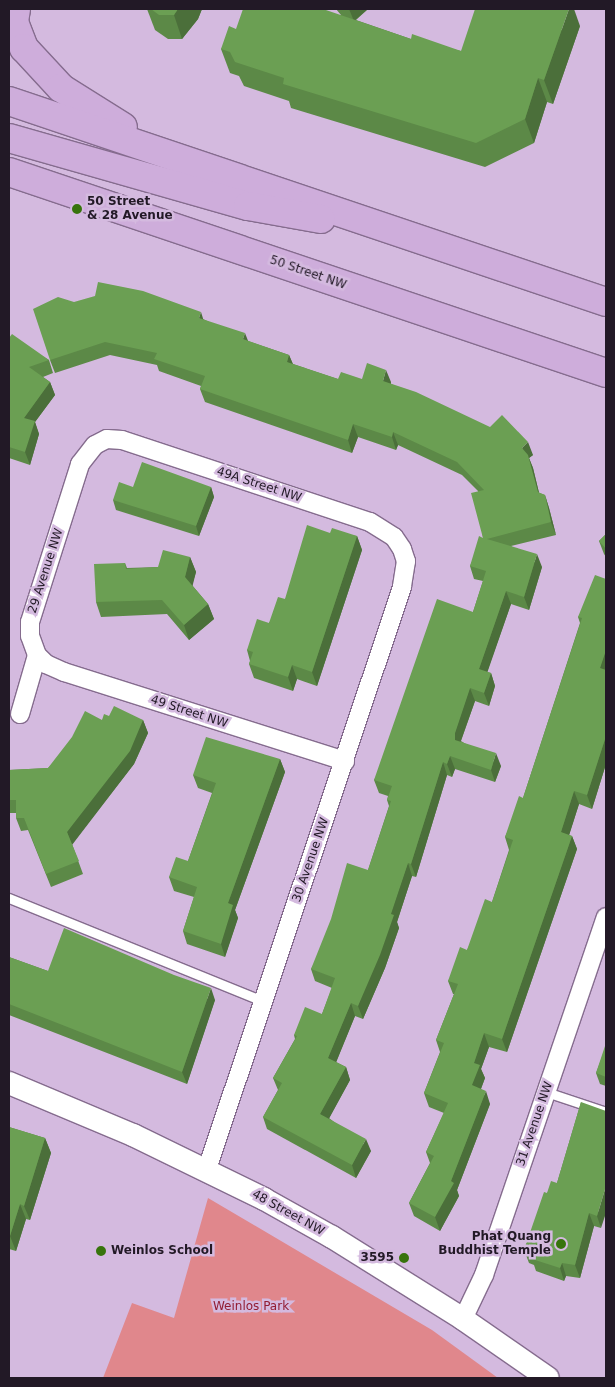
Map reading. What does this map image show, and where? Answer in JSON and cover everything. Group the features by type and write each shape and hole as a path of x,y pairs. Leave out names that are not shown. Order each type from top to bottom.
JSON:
{"main road":[{"path":"16,9 14,22 24,48 61,88 116,124 227,174"},
{"path":"9,101 606,302"},
{"path":"9,138 248,206 401,233"},
{"name":"50 Street NW","path":"9,172 606,373"}],"street":[{"name":"49A Street NW","path":"107,439 122,440 370,522 394,538 402,549"},
{"name":"29 Avenue NW","path":"37,655 30,636 30,622 80,464 95,445 107,439"},
{"name":"30 Avenue NW","path":"207,1169 402,587 406,562 402,549"},
{"path":"20,714 37,655"},
{"name":"49 Street NW","path":"37,655 46,664 64,672 345,761"},
{"name":"31 Avenue NW","path":"463,1319 482,1281 605,924"},
{"name":"48 Street NW","path":"9,1083 207,1169 332,1237 463,1319 548,1378"}],"lane":[{"path":"9,898 263,1001"},
{"path":"546,1092 606,1112"}],"green space":[{"name":"Weinlos Park","path":"208,1198 432,1330 498,1378 103,1378 132,1303 174,1318"}],"building":[{"path":"151,9 178,9 174,15 159,15"},
{"path":"243,9 323,9 411,39 412,34 461,51 475,9 569,9 544,80 538,78 525,119 476,143 283,84 284,78 235,62 230,52 221,49 229,26 236,29"},
{"path":"98,282 143,291 201,312 199,318 245,333 243,339 289,355 287,362 338,379 341,372 362,379 367,363 386,370 383,381 416,392 490,427 502,415 528,442 522,448 528,455 538,492 545,495 551,522 487,539 537,554 524,597 506,591 479,669 491,673 484,693 470,688 455,733 455,740 496,753 491,770 450,756 447,764 443,762 411,864 408,863 391,914 394,915 380,955 358,1006 351,1003 328,1058 346,1067 320,1114 366,1139 352,1165 263,1117 282,1083 273,1078 297,1036 294,1035 305,1007 322,1014 335,978 311,969 331,919 347,863 368,870 391,801 387,800 392,786 374,780 437,599 473,612 486,571 470,566 479,536 483,538 471,493 484,490 457,462 393,432 392,437 353,424 348,440 200,389 205,376 154,359 157,353 105,342 50,360 33,309 58,297 74,302 95,296"},
{"path":"12,334 49,360 29,367 50,382 24,418 35,421 25,452 9,447 9,338"},
{"path":"142,462 211,487 196,526 113,500 119,482 133,487"},
{"path":"307,525 330,533 332,528 357,536 312,672 292,665 288,677 249,664 253,652 247,650 257,619 269,623 278,597 285,599"},
{"path":"606,534 606,549 599,541"},
{"path":"163,550 190,557 185,577 208,604 184,625 162,600 96,602 94,564 125,563 126,569 158,567"},
{"path":"595,575 606,579 606,650 600,668 606,670 606,736 587,795 574,791 561,832 572,836 502,1039 484,1033 474,1063 480,1065 472,1085 486,1091 451,1181 454,1183 435,1217 409,1203 434,1156 426,1152 448,1103 424,1093 444,1043 436,1040 458,984 448,981 460,947 467,950 485,899 492,902 513,840 505,837 519,796 523,798 582,618 578,617"},
{"path":"114,706 143,720 130,751 67,832 79,861 46,874 24,818 16,818 16,800 9,800 9,770 48,768 72,737 85,711 102,720 104,714 109,716"},
{"path":"206,737 280,759 228,903 233,905 221,944 183,931 197,887 169,877 176,857 188,861 216,783 193,775"},
{"path":"64,928 174,975 211,988 182,1072 9,1004 9,957 48,971"},
{"path":"606,1047 606,1077 596,1073"},
{"path":"581,1102 606,1111 606,1186 597,1216 589,1213 575,1265 562,1263 560,1268 532,1259 533,1254 524,1250 544,1192 547,1193 551,1181 557,1183"},
{"path":"9,1127 45,1138 24,1206 20,1204 10,1236 9,1236"}],"place":[{"name":"50 Street & 28 Avenue","path":"77,209"},
{"name":"Phat Quang Buddhist Temple","path":"561,1244"},
{"name":"Weinlos School","path":"101,1251"},
{"name":"3595","path":"404,1258"}]}
